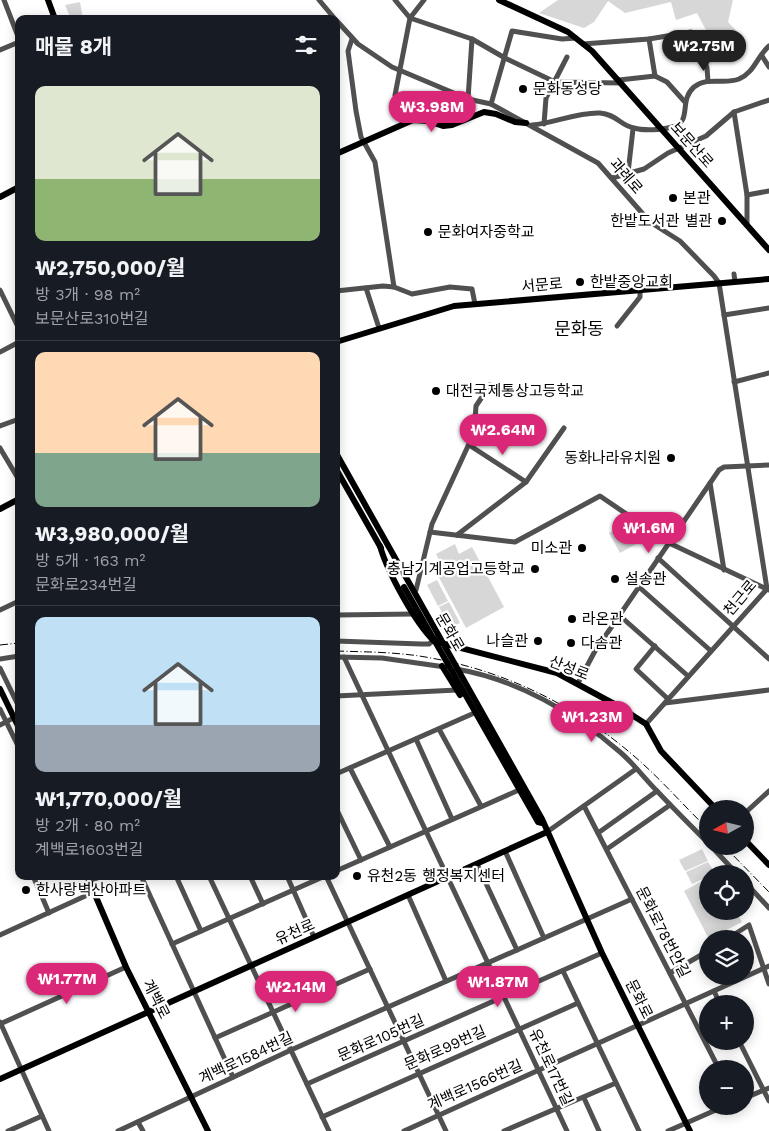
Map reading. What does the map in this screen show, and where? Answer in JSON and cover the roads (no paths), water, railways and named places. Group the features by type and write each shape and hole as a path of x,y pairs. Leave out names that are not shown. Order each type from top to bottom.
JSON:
{"main road":[{"path":"48,0 54,15"},
{"name":"보문산로","path":"499,0 537,16 583,44 621,81 660,128 769,250"},
{"path":"340,152 413,120 428,121 443,126 452,125 484,112 496,114 515,122 529,124"},
{"path":"0,197 15,188"},
{"name":"서문로","path":"340,341 438,310 476,304 769,279"},
{"name":"문화로","path":"340,459 391,552 396,568"},
{"name":"문화로","path":"340,476 380,546 396,568 503,756 542,819 542,823 586,920 690,1131"},
{"path":"0,509 15,501"},
{"path":"380,546 384,560 424,632 434,641"},
{"path":"391,552 398,557 440,634 455,646"},
{"name":"산성로","path":"434,641 557,674 578,683 646,724 661,751 707,800"},
{"path":"442,666 501,764 514,774"},
{"path":"456,669 510,758 514,774"},
{"path":"0,689 15,721"},
{"name":"문화로","path":"514,774 519,790 538,822 542,823"},
{"name":"유천로","path":"0,1079 547,832"},
{"path":"754,849 769,865"},
{"name":"계백로","path":"88,880 126,967 208,1131"}],"street":[{"path":"4,0 15,30"},
{"name":"과례로","path":"319,0 332,15"},
{"path":"395,0 410,18 472,39 504,58 555,82 621,81 655,76 649,39"},
{"path":"403,124 395,95 399,69 410,18 424,0"},
{"name":"과례로","path":"340,24 352,39 392,67 468,99 491,104 598,163 650,222 680,241 719,283"},
{"path":"491,104 512,31 562,40 576,38"},
{"path":"583,44 609,40 649,39 693,34 707,68 708,81"},
{"path":"352,39 348,51 350,72 361,136 375,162 394,287"},
{"path":"468,99 472,39"},
{"path":"0,50 15,43"},
{"path":"529,124 544,124 581,115 601,113 615,116 632,128 673,127 682,121 685,116 684,100 694,87 708,81 739,79 754,68 769,46"},
{"path":"762,56 769,67"},
{"path":"544,124 546,98 567,57"},
{"name":"보문산로","path":"655,76 667,82 684,100"},
{"path":"612,178 644,169 674,151 706,136 734,112 769,100"},
{"path":"734,112 747,194 747,225"},
{"path":"628,174 632,128"},
{"path":"747,194 769,191"},
{"path":"734,274 735,282"},
{"name":"천근로","path":"646,724 710,651 769,589 747,466 719,283"},
{"path":"340,291 394,287 412,294 450,287 472,289 476,304"},
{"path":"366,288 379,328"},
{"path":"0,290 15,321"},
{"path":"617,326 640,297 640,290"},
{"path":"724,315 769,308"},
{"path":"0,352 15,344"},
{"path":"734,382 769,373"},
{"path":"416,590 430,532 474,434 476,406 490,385"},
{"path":"0,426 15,420"},
{"path":"457,535 526,482 564,428"},
{"path":"469,445 526,482"},
{"path":"0,448 15,473"},
{"path":"578,683 595,651 719,470 724,467 769,465"},
{"path":"710,483 724,570"},
{"path":"430,532 515,542 600,496 669,542 724,570 769,589"},
{"path":"658,558 769,659"},
{"path":"638,587 710,651"},
{"path":"0,610 15,603"},
{"path":"340,615 414,614"},
{"path":"619,616 688,676"},
{"path":"340,641 421,644 434,641 440,634"},
{"path":"655,646 636,669 666,701 769,690"},
{"path":"0,659 15,657"},
{"path":"340,657 382,658 442,666 477,673 515,687 545,702 596,733 622,754 699,834"},
{"name":"유천로17번길","path":"344,657 567,1131"},
{"path":"0,668 15,699"},
{"path":"340,696 457,690"},
{"path":"0,709 15,740"},
{"path":"340,772 472,714"},
{"path":"0,725 15,717"},
{"path":"439,729 481,806"},
{"path":"416,739 452,819"},
{"path":"350,768 390,847"},
{"path":"547,832 636,769"},
{"path":"340,869 519,790"},
{"path":"754,804 769,790"},
{"path":"598,832 657,791"},
{"path":"606,849 670,805"},
{"name":"문화로78번안길","path":"584,806 714,1060"},
{"path":"340,816 361,860"},
{"path":"505,852 544,938"},
{"path":"719,855 729,865"},
{"path":"477,864 517,950"},
{"path":"35,880 49,913"},
{"path":"143,880 233,1077"},
{"path":"178,880 202,931"},
{"path":"211,880 329,1131"},
{"path":"252,880 263,904"},
{"path":"289,880 314,937"},
{"path":"172,944 317,880"},
{"path":"328,880 446,1131"},
{"path":"0,935 94,892"},
{"path":"754,892 769,908"},
{"path":"408,895 446,981"},
{"name":"계백로1584번길","path":"118,1131 291,1050 632,898"},
{"path":"741,930 749,925 751,930"},
{"path":"754,937 766,967 769,984"},
{"name":"문화로105번길","path":"307,1084 602,953"},
{"path":"670,973 699,955"},
{"path":"48,1131 0,1023 126,967"},
{"name":"계백로1566번길","path":"404,1131 766,967"},
{"path":"215,1038 370,969"},
{"path":"562,971 639,1131"},
{"path":"714,991 716,995"},
{"name":"문화로99번길","path":"322,1117 578,1003"},
{"path":"744,1050 766,1089 769,1101"},
{"path":"504,1131 557,1110 616,1083"},
{"path":"754,1094 766,1089"},
{"path":"584,1098 599,1131"},
{"path":"668,1131 704,1115"},
{"path":"8,1131 42,1116"},
{"path":"138,1122 143,1131"},
{"path":"520,1124 523,1131"}],"railway":[{"path":"0,645 15,643"},
{"path":"340,651 396,653 431,658 460,664 517,683 571,710 620,745 643,764 699,820"},
{"path":"733,855 769,892"}],"place":[{"name":"문화동성당","path":"523,89"},
{"name":"본관","path":"673,198"},
{"name":"한밭도서관 별관","path":"722,221"},
{"name":"문화여자중학교","path":"428,232"},
{"name":"한밭중앙교회","path":"580,282"},
{"name":"대전국제통상고등학교","path":"436,391"},
{"name":"동화나라유치원","path":"671,458"},
{"name":"미소관","path":"582,548"},
{"name":"충남기계공업고등학교","path":"535,569"},
{"name":"설송관","path":"615,579"},
{"name":"라온관","path":"572,619"},
{"name":"나슬관","path":"538,641"},
{"name":"다솜관","path":"571,643"},
{"name":"유천2동 행정복지센터","path":"357,876"},
{"name":"한사랑벽산아파트","path":"26,890"}],"district":[{"name":"문화동","path":"579,329"}]}
